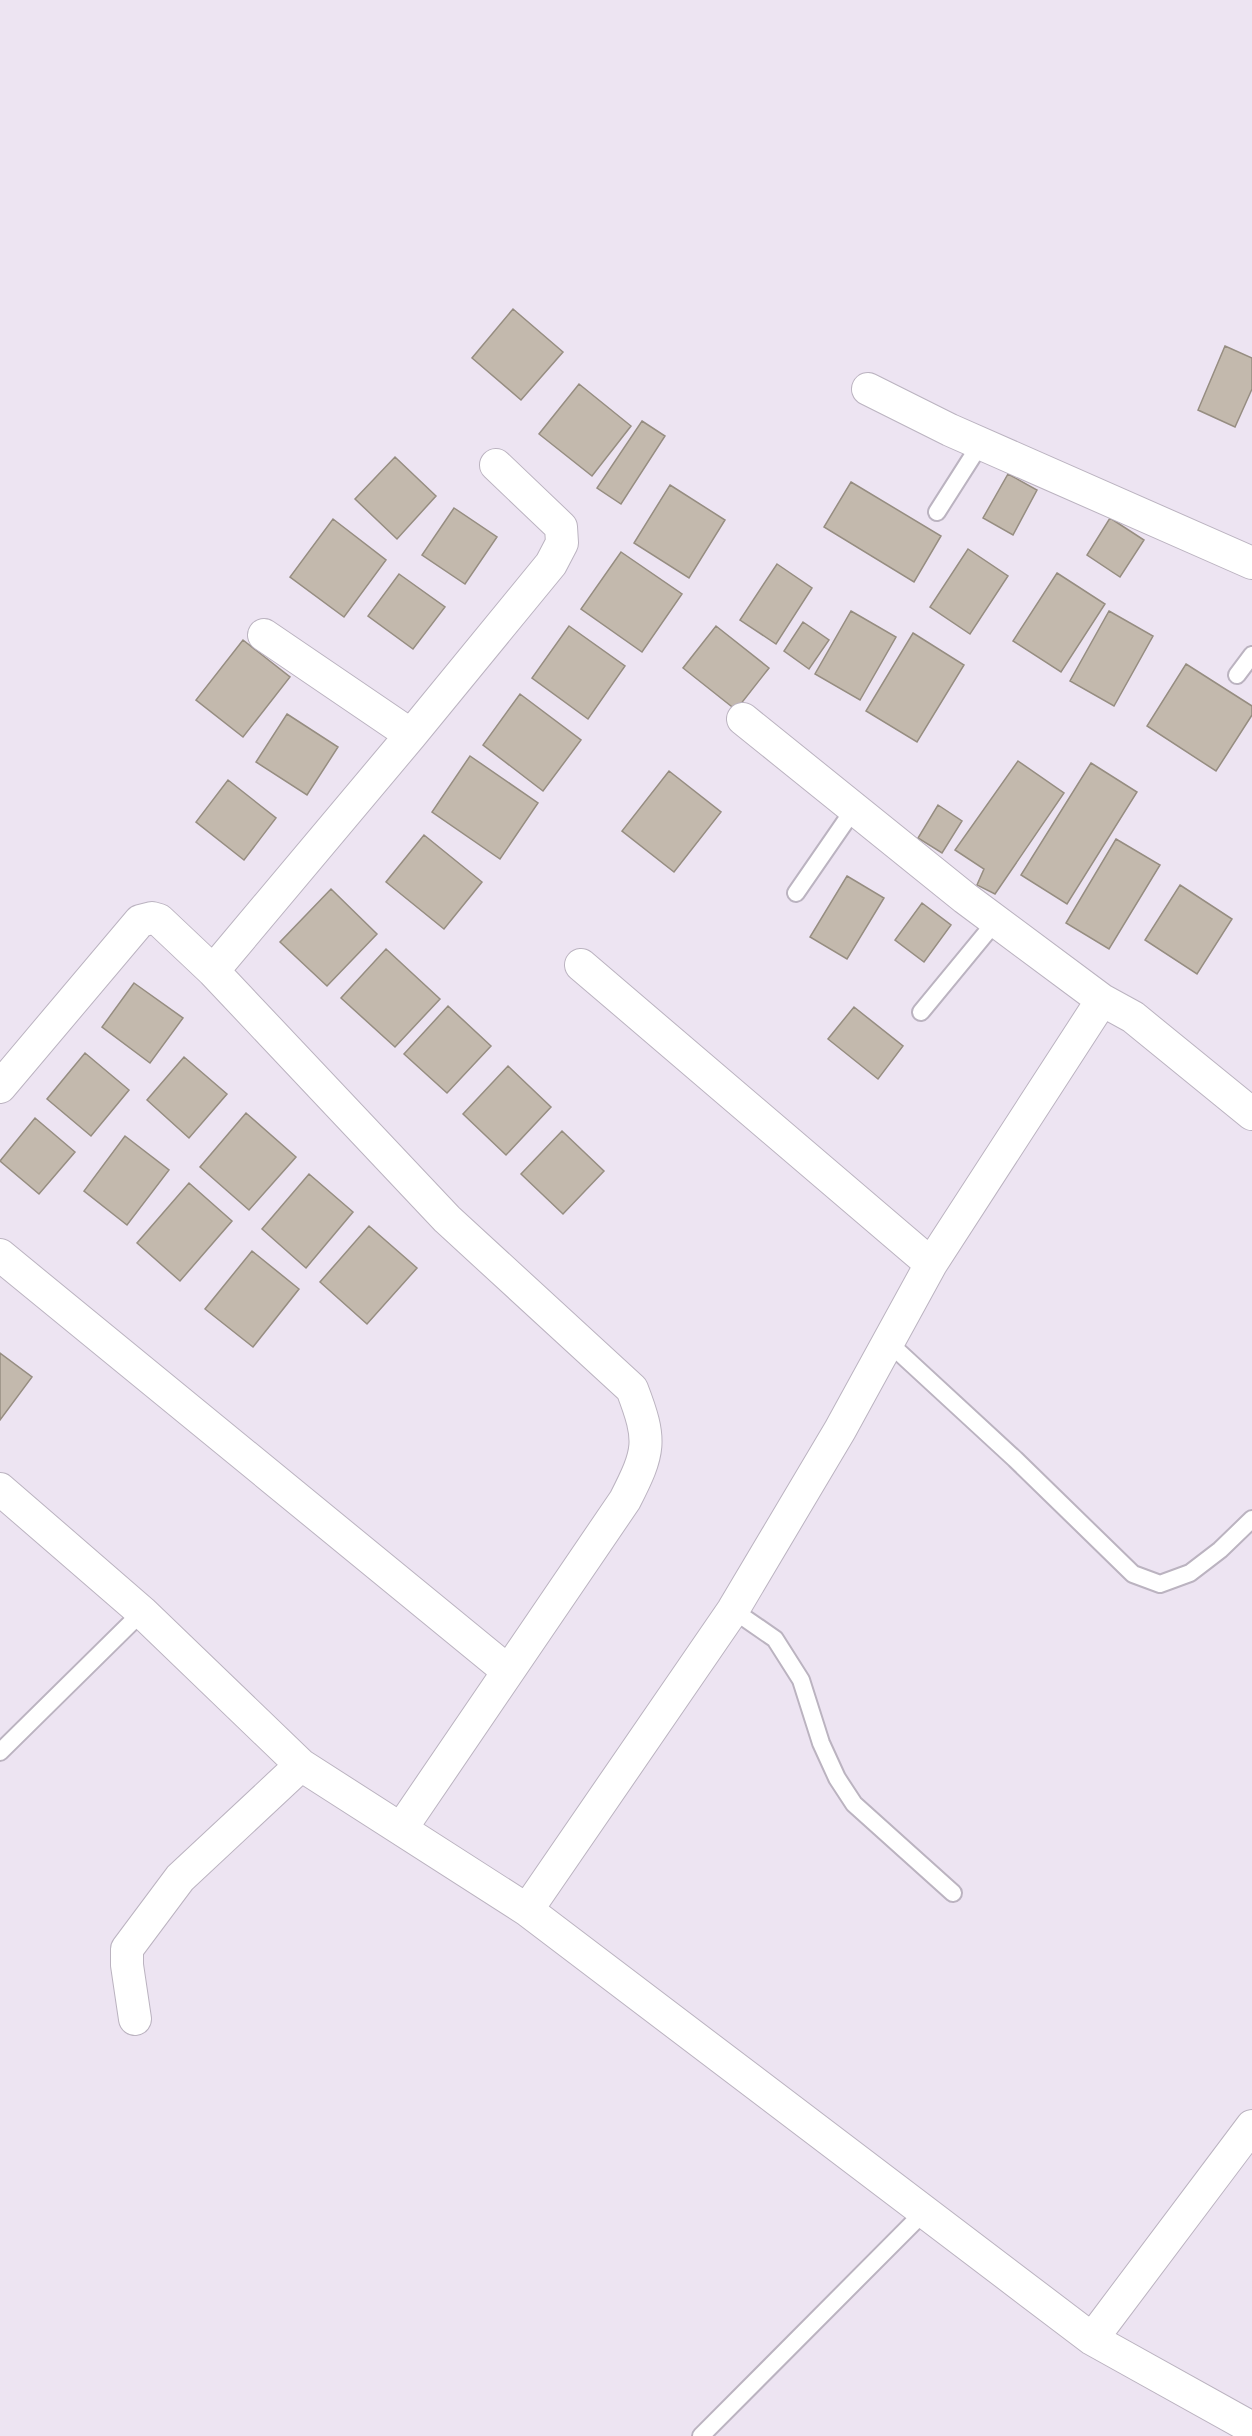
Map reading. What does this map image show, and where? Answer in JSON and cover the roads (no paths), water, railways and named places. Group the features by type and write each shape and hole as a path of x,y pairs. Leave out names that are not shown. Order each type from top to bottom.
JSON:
{"street":[{"path":"868,389 981,443 1252,563"},
{"path":"213,971 551,564 562,543 561,527 496,465"},
{"path":"264,635 411,735"},
{"path":"743,719 996,921 1102,1000 1134,1017 1252,1114"},
{"path":"0,1087 140,921 152,918 159,920 213,971 447,1220 632,1389 644,1419 646,1451 642,1468 625,1500 401,1829"},
{"path":"580,965 931,1264"},
{"path":"527,1910 733,1610 840,1430 931,1264 1102,1000"},
{"path":"0,1255 508,1671"},
{"path":"1,1492 142,1612 301,1765 527,1910 1092,2339 1252,2428"},
{"path":"135,2019 127,1965 127,1949 180,1878 301,1765"},
{"path":"1092,2339 1252,2126"}],"lane":[{"path":"937,512 981,443"},
{"path":"1237,675 1252,655"},
{"path":"796,893 854,809"},
{"path":"921,1012 996,921"},
{"path":"888,1342 1015,1458 1133,1574 1160,1584 1190,1573 1220,1550 1252,1519"},
{"path":"733,1610 775,1639 801,1680 821,1743 837,1778 854,1804 953,1893"},
{"path":"0,1752 142,1612"},
{"path":"701,2436 924,2212"}]}
